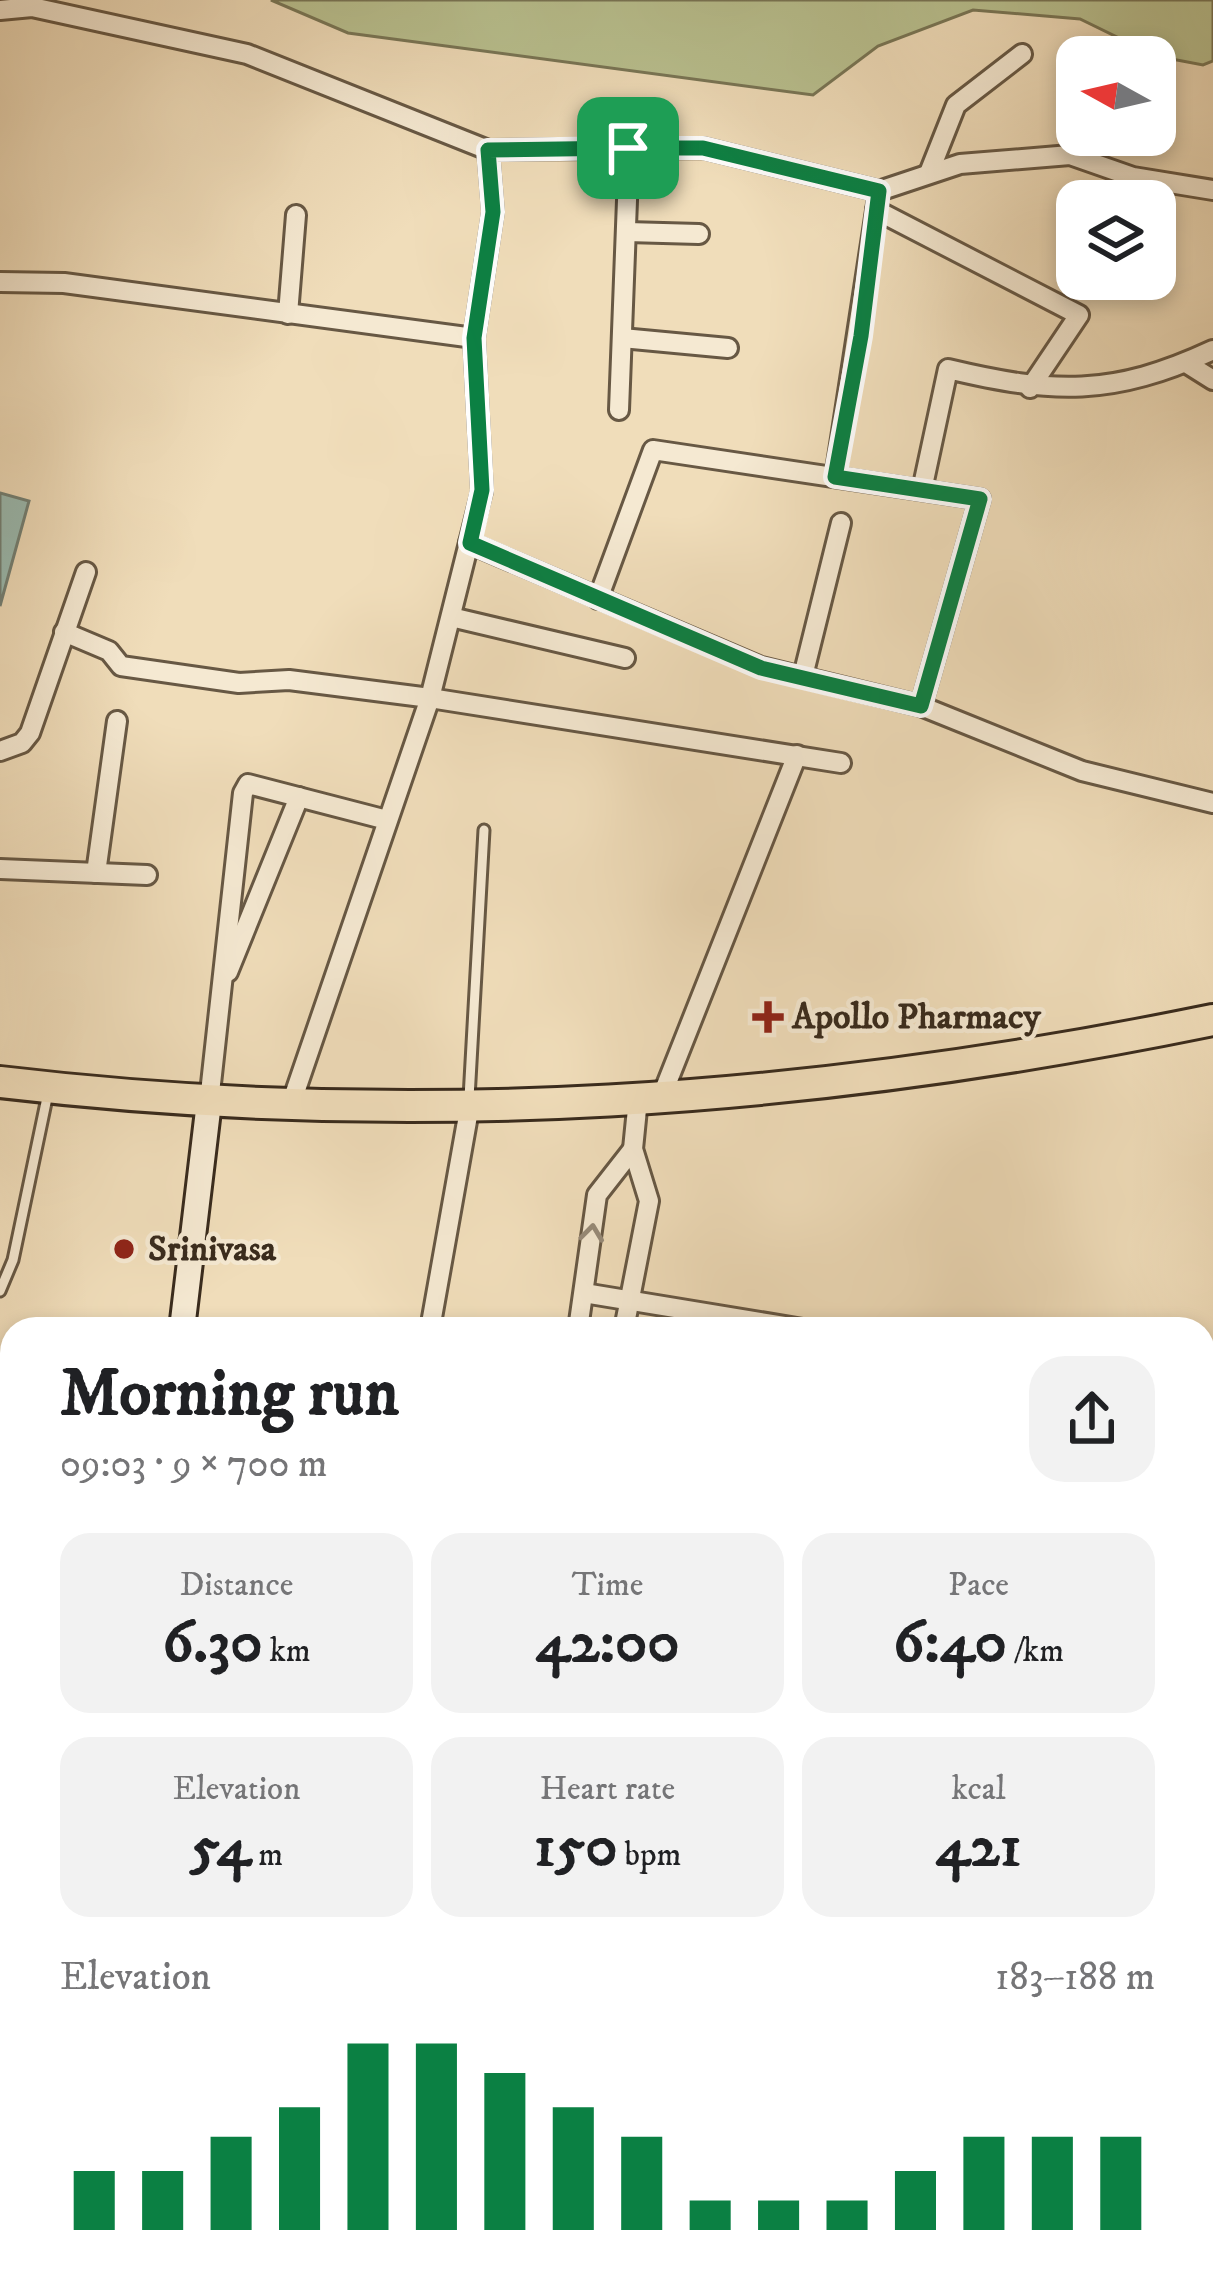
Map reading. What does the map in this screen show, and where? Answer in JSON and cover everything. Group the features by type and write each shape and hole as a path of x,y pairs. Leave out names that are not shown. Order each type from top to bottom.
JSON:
{"highway":[{"path":"0,1082 290,1107 469,1110 649,1099 1025,1058 1213,1020"}],"main road":[{"path":"183,1317 209,1102"}],"street":[{"path":"0,10 32,7 247,54 488,150 703,148 878,200 1078,315 1030,388"},
{"path":"929,173 956,105 1022,55"},
{"path":"619,410 628,148"},
{"path":"290,1107 430,698 482,490 474,338 493,212 488,150"},
{"path":"878,200 929,173 960,164 1070,155 1133,177 1213,190"},
{"path":"835,477 878,200"},
{"path":"288,314 296,215"},
{"path":"627,232 699,234"},
{"path":"0,282 64,283 474,338"},
{"path":"622,338 728,348"},
{"path":"922,490 948,369 1030,388 1116,385 1213,350"},
{"path":"1186,363 1213,380"},
{"path":"598,598 653,450 980,499 921,706"},
{"path":"803,676 841,524"},
{"path":"470,543 761,668 921,706 1082,771 1213,803"},
{"path":"0,751 22,743 29,733 86,572"},
{"path":"451,617 625,658"},
{"path":"64,632 109,651 121,666 239,683 289,680 430,698 841,763"},
{"path":"96,873 117,721"},
{"path":"580,1317 597,1195 633,1150 649,1099 797,755"},
{"path":"209,1102 243,793 248,784 388,820"},
{"path":"220,993 299,797"},
{"path":"0,869 147,875"},
{"path":"432,1317 469,1110"},
{"path":"626,1317 649,1201 633,1150"},
{"path":"584,1293 710,1317"}],"lane":[{"path":"469,1110 484,830"},
{"path":"0,1291 13,1259 49,1088"}],"green space":[{"path":"271,0 1213,0 1213,61 1203,65 1176,60 1176,36 1115,36 1080,19 973,10 878,46 813,95 348,33"}],"water":[{"path":"0,493 29,501 0,606"}],"place":[{"name":"Apollo Pharmacy","path":"768,1017"},
{"name":"Srinivasa","path":"124,1249"}],"route":[{"path":"628,148 703,148 879,191 861,336 835,477 980,499 921,706 761,668 470,543 482,490 474,338 493,212 488,150 628,148"}]}
